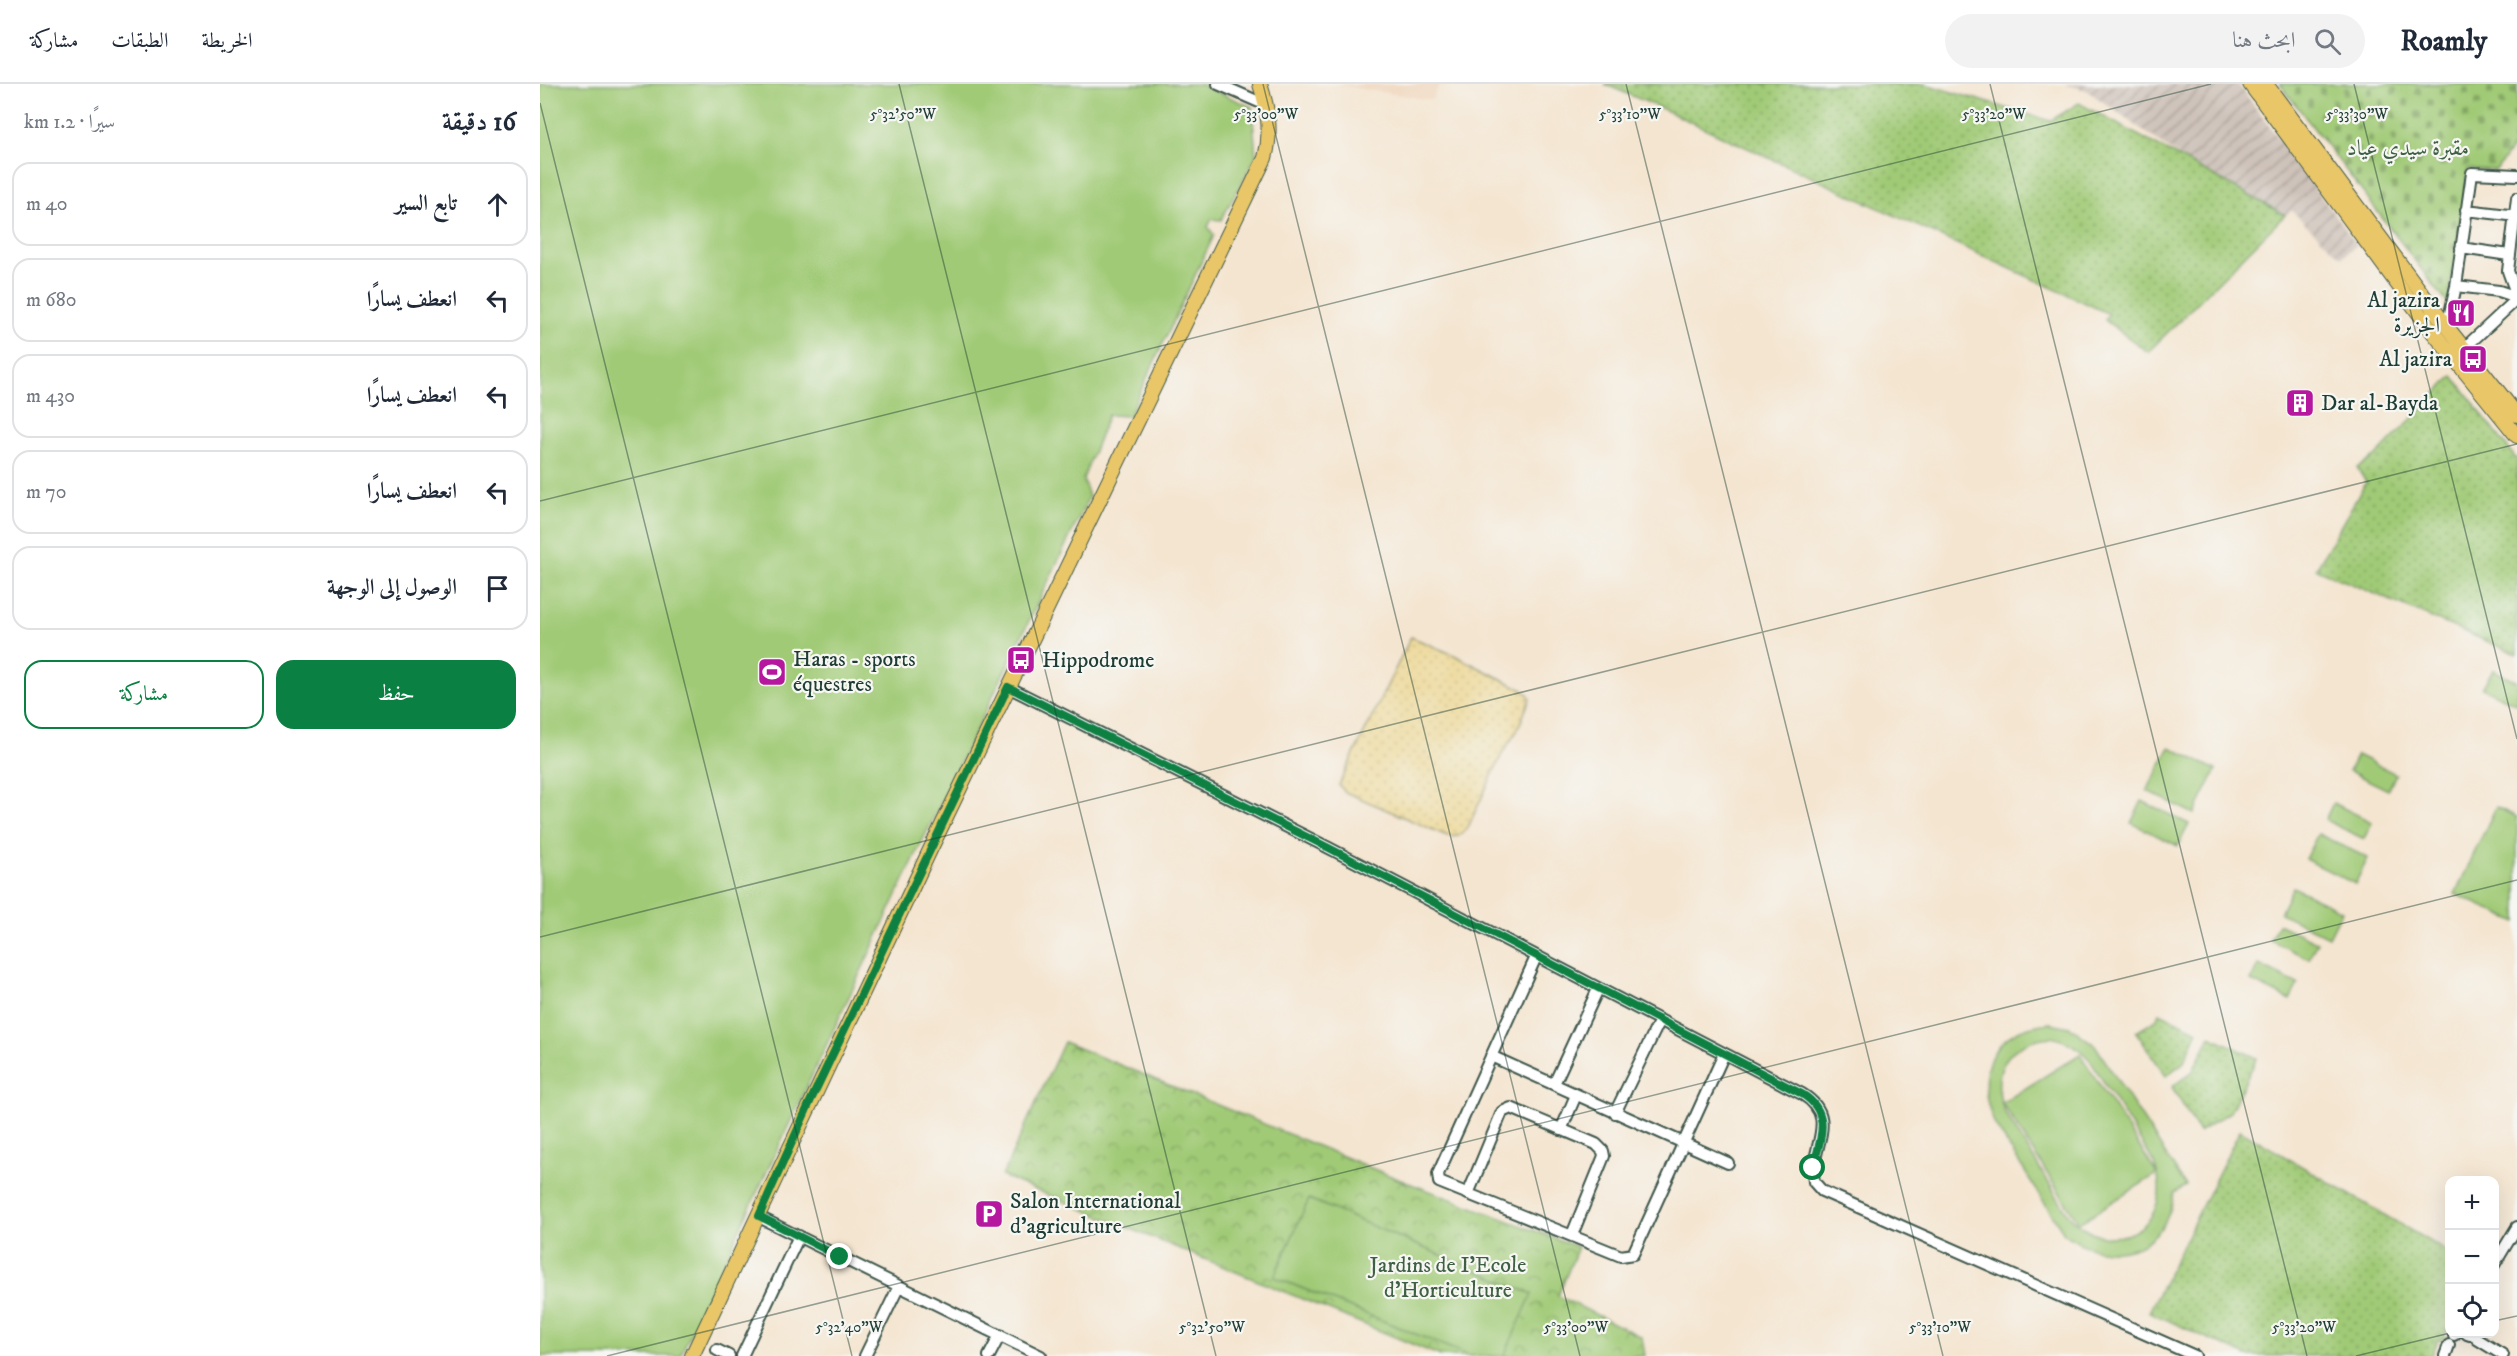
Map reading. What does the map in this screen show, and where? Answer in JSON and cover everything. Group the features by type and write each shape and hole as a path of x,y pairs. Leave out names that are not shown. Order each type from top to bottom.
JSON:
{"main road":[{"path":"692,1356 1008,687 1264,158 1269,137 1266,105 1260,84"},
{"path":"2250,84 2265,89 2447,327 2459,353"},
{"path":"2265,89 2459,353 2514,420 2517,436"}],"street":[{"path":"1218,84 1266,105"},
{"path":"2447,327 2456,286 2472,173 2517,175"},
{"path":"2517,198 2509,255 2510,279 2517,297"},
{"path":"2466,210 2516,217"},
{"path":"2462,248 2509,255"},
{"path":"2456,286 2499,291 2517,297"},
{"path":"2459,353 2517,297"},
{"path":"1008,687 1338,853 1802,1094 1814,1103 1821,1115 1822,1126 1812,1174 1814,1182 1822,1191 2195,1356"},
{"path":"1536,957 1438,1174 1439,1182 1621,1256 1633,1254 1724,1054"},
{"path":"1554,1084 1598,989"},
{"path":"1615,1113 1659,1020"},
{"path":"1491,1056 1728,1163"},
{"path":"1561,1130 1576,1095"},
{"path":"1468,1194 1494,1130 1505,1110 1511,1108 1596,1144 1603,1151 1604,1156 1572,1235"},
{"path":"759,1216 1041,1356"},
{"path":"2499,1257 2517,1227"},
{"path":"742,1356 799,1236"},
{"path":"865,1356 899,1286"},
{"path":"989,1356 1000,1335"},
{"path":"2445,1356 2453,1338"},
{"path":"2474,1338 2500,1356"},
{"path":"717,1350 729,1356"}],"shaded area":[{"path":"1331,84 1440,84 1432,100"},
{"path":"2064,84 2238,84 2357,245 2341,257 2291,210 2285,215 2182,158 2086,90"}],"green space":[{"name":"Haras - sports équestres","path":"540,84 1200,84 1252,107 1256,156 1221,220 1212,219 1208,227 1214,235 1129,416 1108,415 1083,479 1089,497 920,846 680,1356 540,1356"},
{"path":"1604,84 1925,84 2050,121 2079,103 2285,215 2148,352 2105,320 2109,314"},
{"name":"مقبرة سيدي عياد","path":"2280,84 2517,84 2517,141 2496,170 2468,169 2448,304"},
{"path":"2453,376 2517,460 2517,654 2316,569 2366,482 2357,468 2375,457"},
{"path":"2493,670 2517,681 2517,704 2482,688"},
{"path":"2170,747 2216,770 2194,814 2147,791"},
{"path":"2357,755 2396,774 2388,790 2349,771"},
{"path":"2142,801 2189,824 2178,846 2131,823"},
{"path":"2333,803 2372,822 2364,839 2325,820"},
{"path":"2496,807 2517,817 2517,922 2455,894"},
{"path":"2318,834 2368,858 2355,884 2305,859"},
{"path":"2293,887 2342,911 2329,937 2280,913"},
{"path":"2278,924 2317,942 2309,959 2270,940"},
{"path":"2259,965 2298,984 2290,1000 2251,981"},
{"path":"2160,1013 2198,1031 2183,1063 2166,1076 2136,1032 2155,1021"},
{"path":"2051,1023 2070,1027 2095,1045 2186,1186 2174,1193 2170,1212 2161,1228 2139,1246 2127,1250 2100,1250 2075,1241 2064,1233 1995,1125 1988,1106 1986,1087 1987,1071 1992,1056 2001,1043 2030,1027","holes":["2051,1037 2072,1045 2090,1060 2153,1161 2159,1183 2157,1203 2150,1218 2137,1230 2121,1236 2104,1236 2085,1229 2068,1214 2005,1113 2000,1098 1999,1084 2000,1072 2005,1061 2023,1045"]},
{"path":"2210,1036 2257,1058 2230,1112 2199,1132 2172,1087 2193,1071"},
{"name":"Jardins de I'Ecole d'Horticulture","path":"1064,1042 1398,1179 1578,1247 1558,1296 1642,1337 1645,1356 1441,1356 1002,1176"},
{"path":"2080,1054 2157,1174 2079,1223 2002,1103"},
{"path":"2240,1130 2445,1251 2445,1335 2442,1340 2438,1340 2432,1356 2247,1356 2149,1312"},
{"path":"1309,1199 1532,1294 1504,1356 1470,1356 1274,1277"}],"sand":[{"path":"1411,637 1454,655 1523,690 1530,699 1517,731 1502,754 1469,825 1462,834 1456,836 1445,835 1345,792 1339,785"}],"place":[{"name":"Al jazira الجزيرة","path":"2461,313"},
{"name":"Al jazira","path":"2473,359"},
{"name":"Dar al-Bayda","path":"2300,403"},
{"name":"Hippodrome","path":"1021,660"},
{"name":"Haras - sports équestres","path":"772,672"},
{"name":"Salon International d'agriculture","path":"989,1214"}],"route":[{"path":"840,1257 759,1216 810,1102 1008,687 1329,848 1809,1098 1818,1109 1822,1121 1813,1168"}]}
